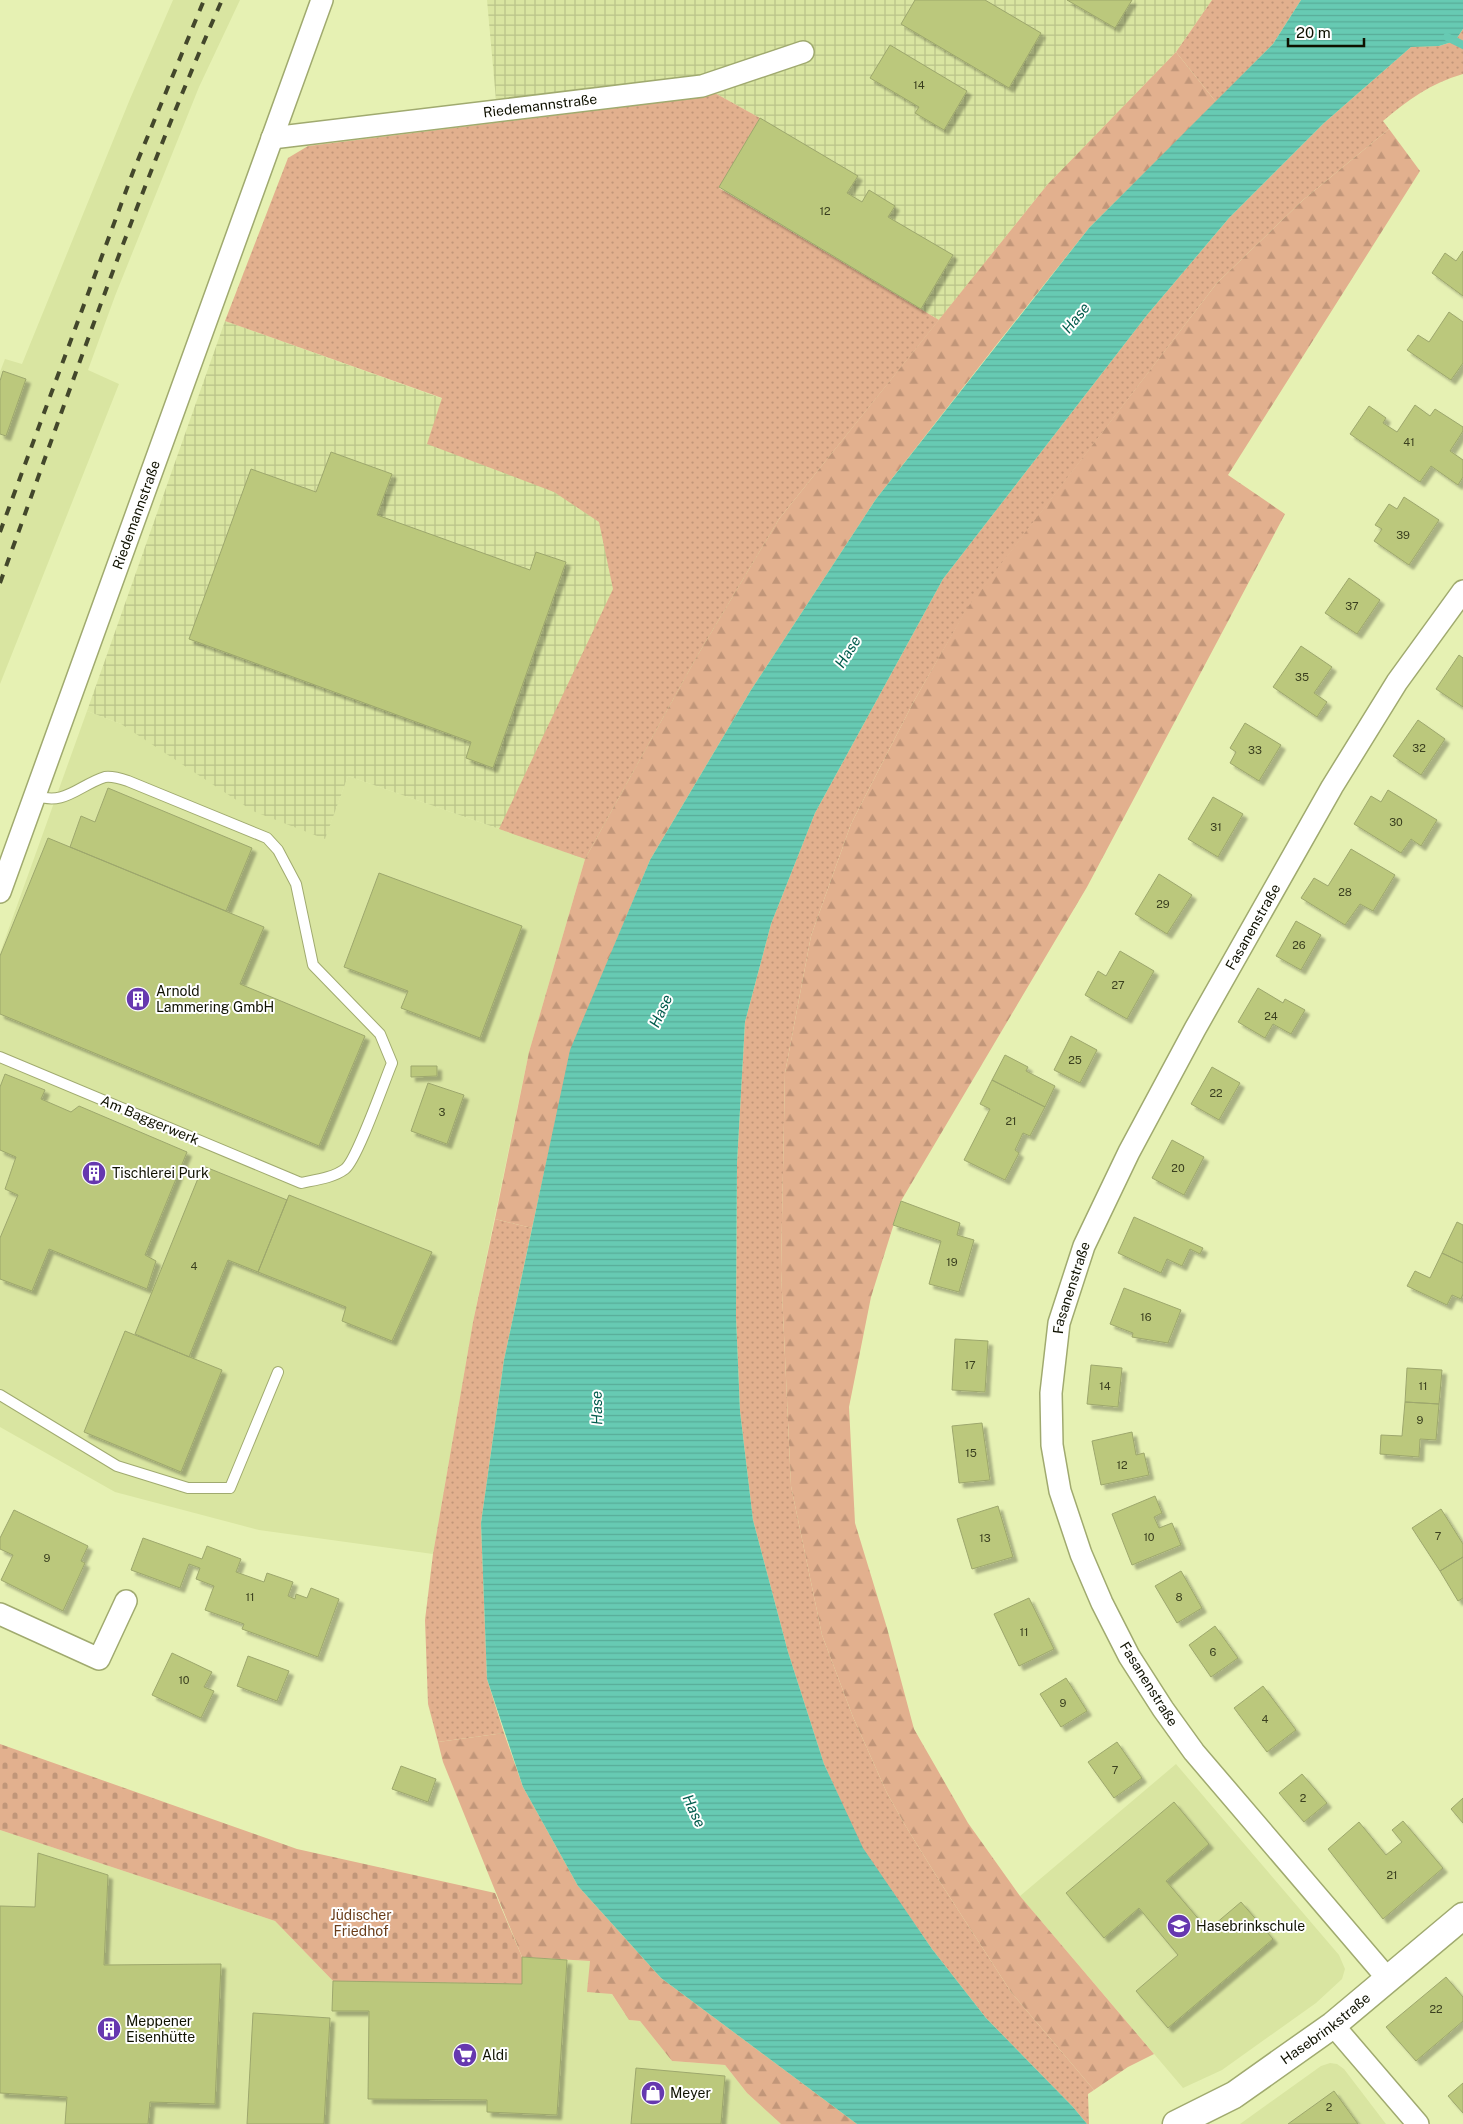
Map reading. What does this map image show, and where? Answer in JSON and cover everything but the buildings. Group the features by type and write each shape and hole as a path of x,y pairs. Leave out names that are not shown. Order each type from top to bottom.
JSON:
{"street":[{"name":"Riedemannstraße","path":"0,892 207,314 322,0"},
{"name":"Riedemannstraße","path":"272,138 702,86 803,52"},
{"name":"Fasanenstraße","path":"1388,1980 1194,1752 1163,1709 1129,1656 1102,1603 1081,1554 1060,1491 1052,1445 1051,1393 1059,1323 1084,1246 1129,1152 1195,1029 1332,787 1397,682 1463,591"},
{"path":"0,1614 99,1659 126,1601"},
{"name":"Hasebrinkstraße","path":"1176,2124 1234,2095 1333,2025 1463,1916"},
{"path":"1333,2025 1418,2124"}],"lane":[{"name":"Am Baggerwerk","path":"0,1057 301,1183 329,1176 346,1169 359,1146 392,1063 380,1034 314,965 296,884 278,850 267,838 128,781 107,777 61,798 47,800 36,795"},
{"path":"0,1395 117,1466 188,1488 230,1488 278,1372"}],"shaded area":[{"path":"173,0 240,0 199,87 115,296 88,370 119,384 0,684 0,372 5,359 22,364 130,99"},
{"path":"487,0 1212,0 1176,52 1047,185 939,320 719,187 760,118 713,92 497,111"},
{"path":"225,321 779,519 585,859 348,776 325,839 253,811 121,724 87,711"},
{"path":"87,711 121,724 325,838 348,776 585,859 529,1052 473,1322 433,1554 259,1530 115,1492 0,1427 0,953"},
{"name":"Hasebrinkschule","path":"1176,1764 1339,1955 1345,1969 1342,1979 1316,2003 1222,2070 1183,2088 1020,1896"},
{"path":"0,1830 275,1921 333,1981 522,1983 522,1957 590,1961 629,2020 640,2021 672,2061 725,2065 747,2093 781,2124 0,2124"},
{"path":"1330,2063 1337,2064 1344,2069 1386,2124 1240,2124 1321,2066"}],"green space":[{"path":"1212,0 1301,0 1273,44 1216,102 1176,52"},
{"path":"1463,29 1463,74 1430,87 1383,121 1389,129 1303,200 1217,283 967,609 914,701 851,824 811,936 785,1073 781,1270 791,1486 822,1635 853,1717 887,1793 905,1825 1011,1992 1094,2090 1088,2094 1089,2124 1087,2124 1073,2107 986,2018 932,1949 862,1848 824,1764 788,1652 753,1520 740,1411 736,1317 737,1163 745,1022 771,924 815,813 943,579 1147,315 1229,218 1324,123 1411,47 1439,46 1455,41"},
{"path":"1176,52 1216,102 1089,228 997,344 876,499 751,690 650,860 571,1050 532,1228 495,1219 529,1052 585,859 696,658 779,519 1047,185"},
{"path":"713,92 760,118 719,188 939,320 779,519 696,658 585,859 499,829 613,589 599,522 554,492 427,444 442,398 225,321 288,158 308,146 696,98"},
{"path":"1389,129 1420,171 1228,475 1285,514 1087,887 901,1201 871,1297 849,1407 855,1523 887,1628 914,1729 968,1823 1020,1896 1154,2054 1128,2067 1094,2090 1011,1992 905,1825 887,1793 853,1717 822,1635 791,1486 781,1270 785,1073 811,936 851,824 914,701 967,608 1217,283 1303,200"},
{"path":"495,1219 532,1228 504,1360 481,1523 487,1679 504,1733 438,1742 428,1704 425,1620 433,1554 473,1322"},
{"path":"504,1733 523,1787 578,1886 661,1978 857,2124 781,2124 747,2093 725,2065 672,2061 640,2021 629,2020 612,1994 587,1992 590,1961 522,1957 443,1762 438,1742"},
{"name":"Jüdischer Friedhof","path":"0,1744 297,1849 495,1893 522,1957 522,1984 333,1981 275,1921 0,1830"}],"water":[{"name":"Hase","path":"1301,0 1463,0 1463,29 1455,41 1439,46 1411,47 1324,123 1229,218 1147,315 943,579 815,813 771,924 745,1022 737,1163 736,1317 740,1411 753,1520 788,1652 824,1764 863,1848 932,1949 986,2018 1073,2107 1087,2124 857,2124 661,1978 578,1886 523,1787 487,1679 481,1523 504,1360 570,1050 650,860 751,690 876,499 1089,228 1273,44"}],"waterway":[{"path":"1447,37 1463,45"}],"railway":[{"path":"0,532 133,172 204,0"},
{"path":"0,583 134,217 191,72 222,0"}],"place":[{"name":"Arnold Lammering GmbH","path":"138,999"},
{"name":"Tischlerei Purk","path":"94,1173"},
{"name":"Hasebrinkschule","path":"1179,1926"},
{"name":"Meppener Eisenhütte","path":"109,2029"},
{"name":"Aldi","path":"465,2055"},
{"name":"Meyer","path":"653,2093"}]}
